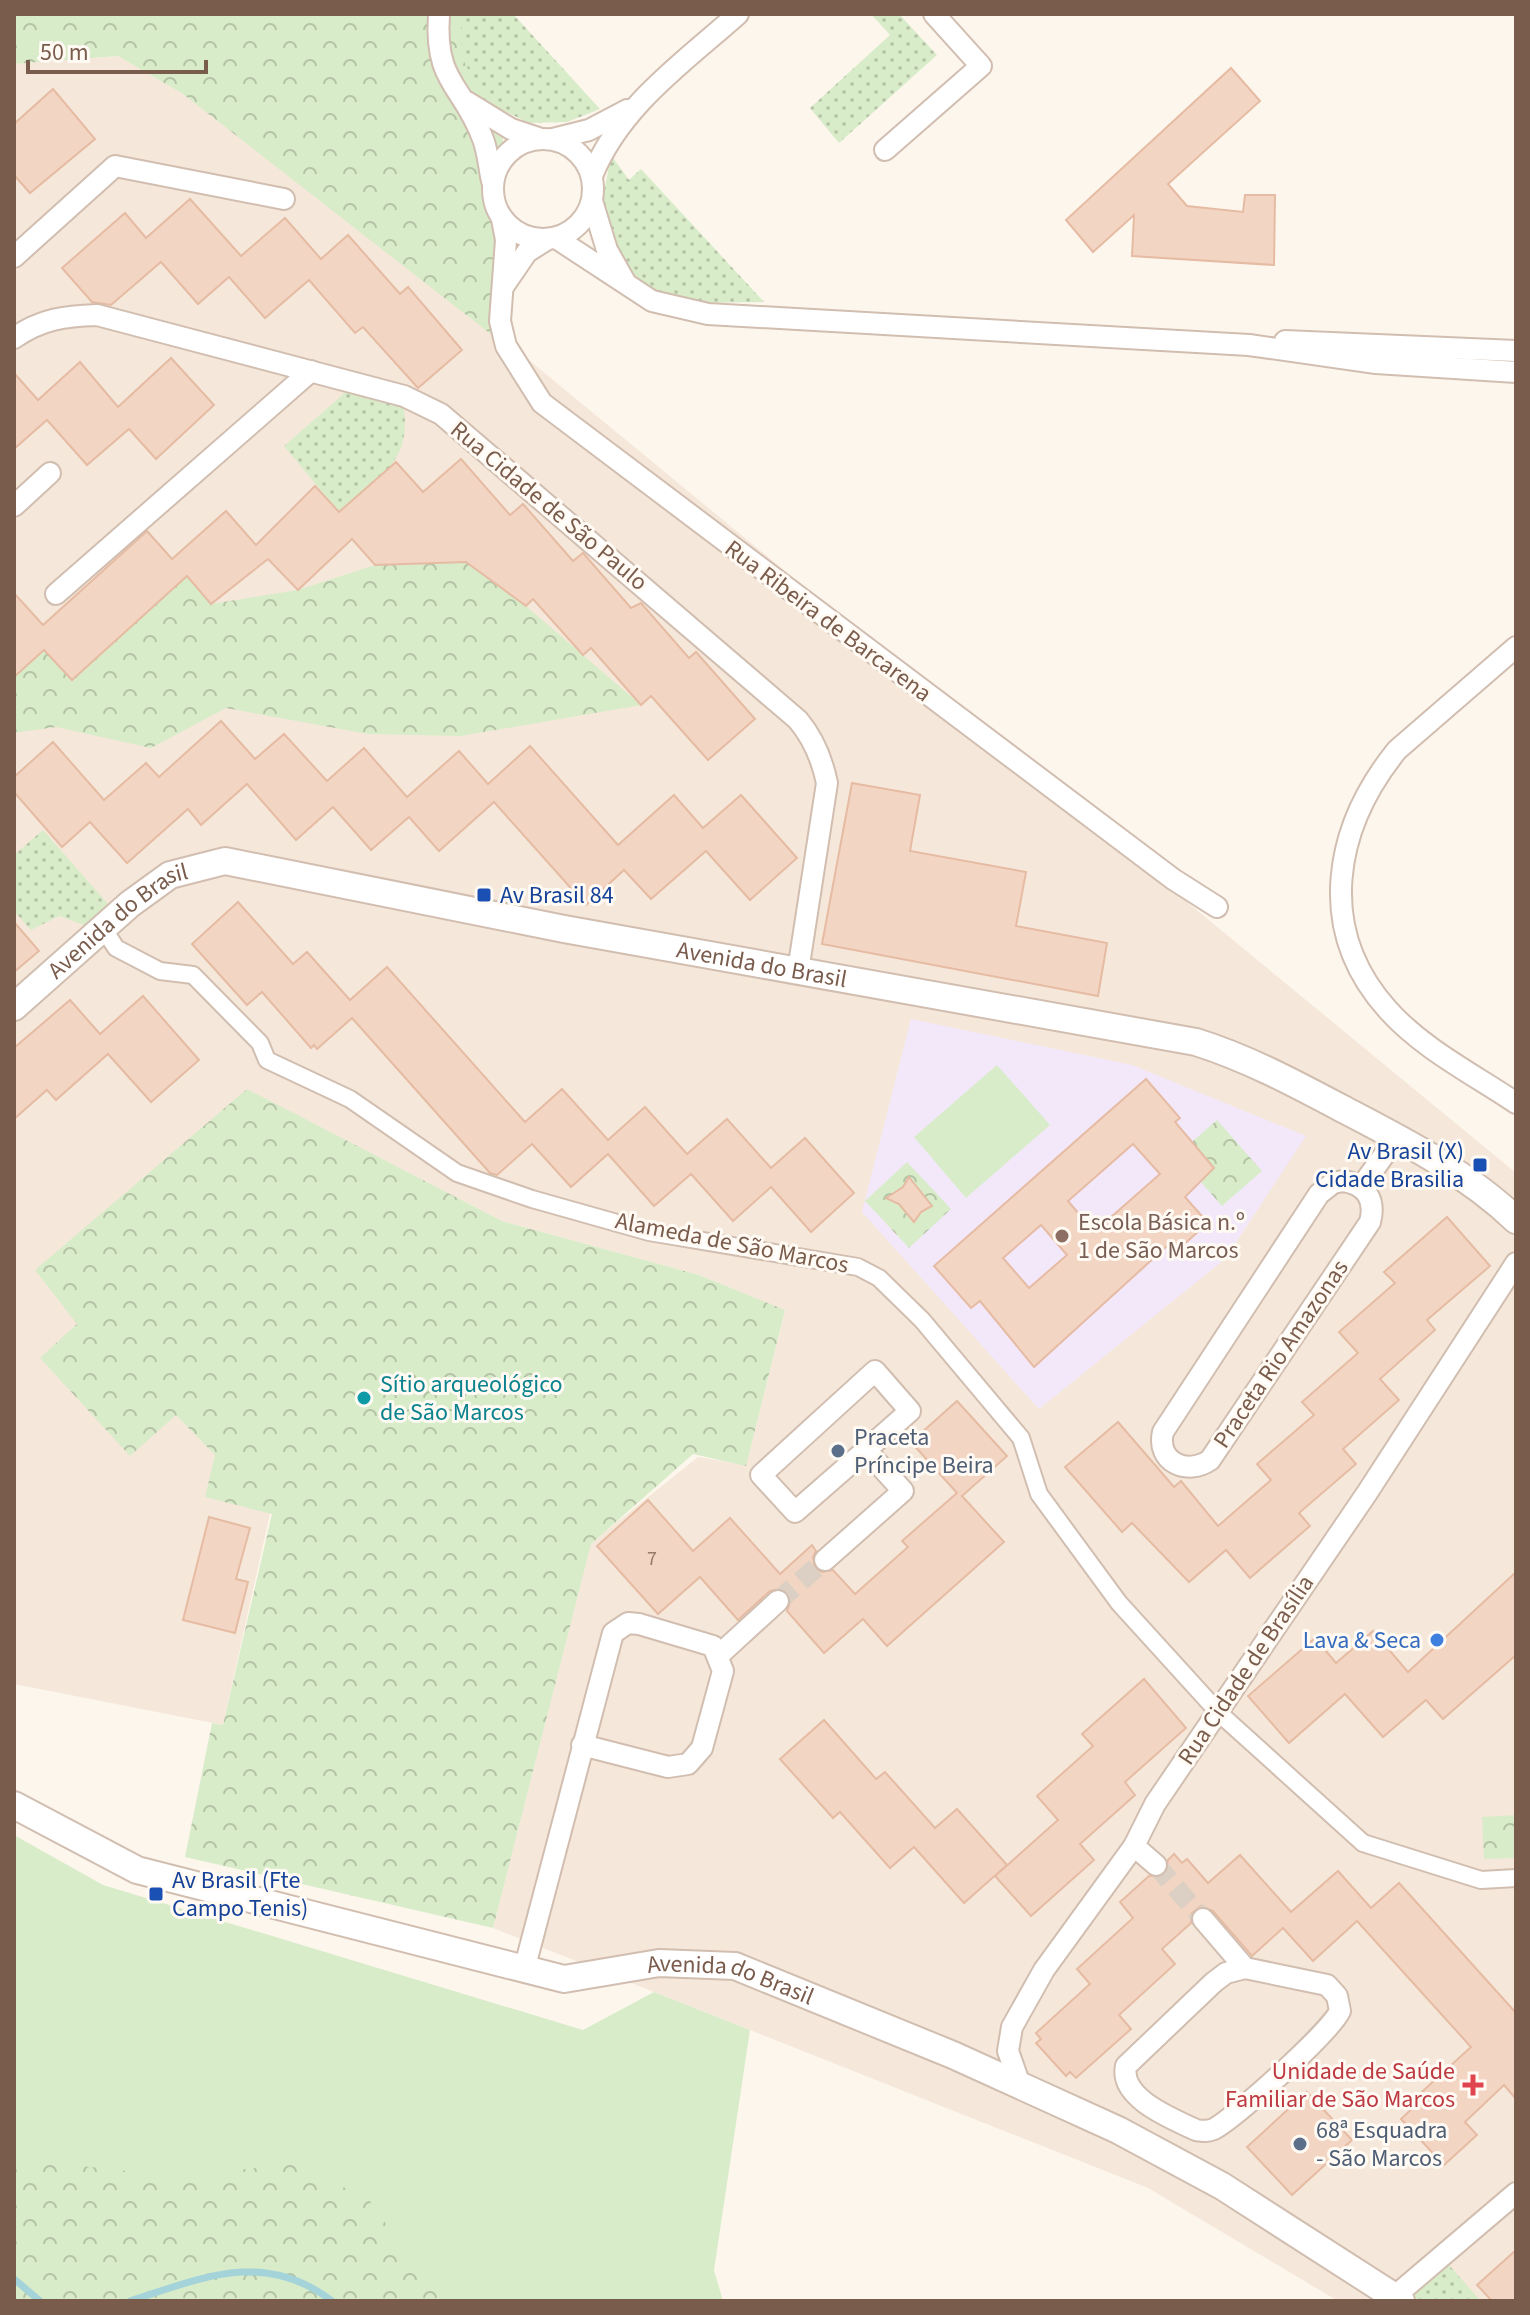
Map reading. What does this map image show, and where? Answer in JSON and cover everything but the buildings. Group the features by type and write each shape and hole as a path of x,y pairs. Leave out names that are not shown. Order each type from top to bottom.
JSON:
{"street":[{"path":"439,14 438,49 445,74 483,139 496,208 502,219 521,235 551,239 652,301 708,314 1249,345 1376,363 1516,372"},
{"path":"630,288 607,250 592,201 592,176 610,138 631,109 738,14"},
{"path":"885,150 981,66 934,14"},
{"path":"455,91 479,112 578,152 592,176"},
{"path":"492,183 497,166 507,152 521,143 589,130 631,109"},
{"path":"14,257 115,166 284,199"},
{"path":"502,291 504,281 527,252 579,224 592,201"},
{"name":"Rua Ribeira de Barcarena","path":"502,219 506,240 500,321 506,346 542,403 868,652 1173,879 1217,907"},
{"name":"Rua Cidade de São Paulo","path":"14,338 34,324 61,317 97,315 424,403 441,414 798,720 815,747 827,783 798,971"},
{"path":"1249,345 1312,341 1516,351"},
{"path":"56,594 311,371"},
{"path":"14,506 50,473"},
{"path":"1516,647 1397,750 1382,769 1348,834 1341,884 1347,938 1363,975 1388,1010 1421,1040 1516,1103"},
{"name":"Avenida do Brasil","path":"14,1007 103,928 170,875 225,861 798,971 1196,1042 1233,1054 1397,1137 1457,1173 1516,1220"},
{"name":"Alameda de São Marcos","path":"103,928 116,948 160,971 193,975 260,1043 267,1060 350,1099 457,1173 532,1199 649,1232 858,1267 879,1278 922,1320 1021,1438 1039,1494 1119,1603 1219,1713 1363,1843 1481,1880 1516,1878"},
{"path":"1361,1187 1397,1137"},
{"name":"Praceta Rio Amazonas","path":"1343,1181 1361,1187 1372,1203 1373,1213 1362,1235 1210,1460 1192,1468 1174,1464 1163,1449 1163,1432 1319,1194 1333,1183 1343,1181"},
{"name":"Rua Cidade de Brasília","path":"1020,2085 1008,2051 1012,2027 1044,1970 1134,1846 1155,1804 1219,1713 1516,1263"},
{"path":"875,1371 910,1411 866,1450 795,1512 761,1475 875,1371"},
{"path":"825,1560 903,1491 866,1450"},
{"path":"719,1655 778,1601"},
{"path":"524,1970 582,1745 613,1633 621,1626 639,1624 705,1641 719,1655 723,1671 702,1748 688,1764 668,1767 582,1745"},
{"name":"Avenida do Brasil","path":"14,1805 137,1870 564,1979 659,1963 735,1966 1020,2085 1118,2130 1222,2186 1398,2299"},
{"path":"1134,1846 1156,1865"},
{"path":"1203,1919 1245,1968 1327,1985 1337,1996 1340,2011 1323,2035 1217,2127 1208,2132 1196,2130 1132,2093 1124,2076 1126,2066 1214,1982 1226,1973 1245,1968"},
{"path":"1398,2299 1516,2193"}],"shaded area":[{"path":"118,56 183,94 513,347 1516,1173 1516,2301 1338,2301 1148,2188 493,1928 591,1543 698,1457 746,1465 785,1311 699,1275 502,1221 247,1090 289,1428 223,1725 14,1684 14,64"},
{"name":"Escola Básica n.º 1 de São Marcos","path":"911,1019 1132,1065 1306,1136 1225,1259 1039,1409 862,1212"}],"green space":[{"path":"14,14 501,14 506,346 183,94 118,56 14,64"},
{"path":"461,14 513,14 600,109 567,122 529,123 486,102 462,58"},
{"path":"871,14 899,14 937,55 839,143 810,108 890,35"},
{"path":"611,155 629,180 641,169 764,302 689,303 639,285 618,253 603,198"},
{"path":"348,390 403,404 405,424 398,455 389,467 339,512 284,446"},
{"path":"466,562 526,606 641,705 461,736 368,734 226,708 151,748 56,727 14,733 14,677 44,650 72,679 187,576 211,604 298,590 375,565"},
{"path":"43,830 116,913 98,930 59,916 31,930 14,911 14,855"},
{"path":"997,1065 1050,1125 966,1198 914,1137"},
{"path":"247,1089 502,1221 699,1275 785,1310 746,1466 693,1454 591,1544 493,1928 185,1857 212,1723 223,1725 272,1514 205,1497 215,1455 176,1415 130,1456 40,1358 77,1324 35,1270"},
{"path":"1217,1120 1262,1171 1222,1206 1177,1155"},
{"path":"907,1162 951,1209 909,1248 865,1201"},
{"path":"1516,1815 1516,1858 1484,1859 1482,1817"},
{"path":"14,1835 103,1885 583,2030 654,1992 750,2030 714,2270 723,2301 14,2301"},
{"path":"14,2159 175,2176 298,2164 369,2200 433,2290 447,2301 14,2301"},
{"path":"1448,2264 1481,2301 1404,2301"}],"waterway":[{"path":"130,2301 208,2277 257,2272 282,2276 307,2285 332,2301"},
{"path":"14,2279 40,2301"}],"tunnel":[{"path":"778,1601 825,1560"},
{"path":"1156,1865 1203,1919"}],"place":[{"name":"Av Brasil 84","path":"484,895"},
{"name":"Av Brasil (X) Cidade Brasilia","path":"1480,1165"},
{"name":"Escola Básica n.º 1 de São Marcos","path":"1062,1236"},
{"name":"Sítio arqueológico de São Marcos","path":"364,1398"},
{"name":"Praceta Príncipe Beira","path":"838,1451"},
{"name":"Lava & Seca","path":"1437,1640"},
{"name":"Av Brasil (Fte Campo Tenis)","path":"156,1894"},
{"name":"Unidade de Saúde Familiar de São Marcos","path":"1473,2085"},
{"name":"68ª Esquadra - São Marcos","path":"1300,2144"}]}
